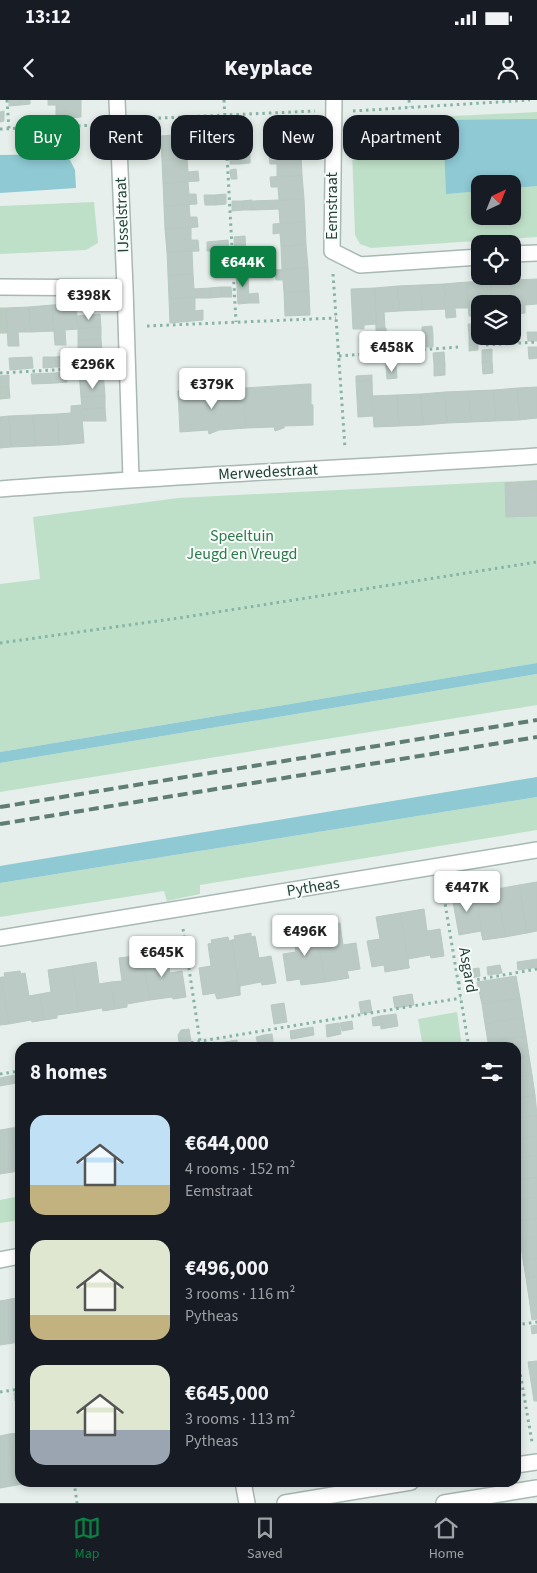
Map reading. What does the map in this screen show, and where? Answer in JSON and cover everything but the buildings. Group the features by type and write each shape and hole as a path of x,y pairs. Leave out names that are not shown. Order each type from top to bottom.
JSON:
{"street":[{"name":"IJsselstraat","path":"117,100 118,115"},
{"name":"Eemstraat","path":"333,106 332,251 360,265 471,258"},
{"name":"IJsselstraat","path":"120,160 131,479"},
{"path":"521,254 537,253"},
{"path":"0,287 125,288"},
{"name":"Merwedestraat","path":"0,489 131,479 537,456"},
{"name":"Pytheas","path":"0,938 537,850"},
{"path":"0,1260 15,1257"},
{"path":"521,1464 536,1462"},
{"path":"244,1487 246,1503"},
{"path":"285,1503 381,1487"},
{"path":"444,1503 537,1488"}],"path":[{"path":"7,100 9,129"},
{"path":"224,100 225,115 310,110 333,106 410,107 530,100"},
{"path":"410,100 410,107"},
{"path":"0,129 90,124"},
{"path":"227,160 236,322"},
{"path":"332,251 346,468"},
{"path":"126,326 336,318"},
{"path":"521,343 537,342"},
{"path":"339,356 458,347"},
{"path":"0,373 128,366"},
{"path":"0,643 179,618 537,562"},
{"name":"Asgard","path":"439,866 468,1042"},
{"path":"180,909 200,1041"},
{"path":"458,983 537,969"},
{"path":"194,1042 461,998"},
{"path":"0,1074 15,1072"},
{"path":"521,1324 537,1322"},
{"path":"521,1377 536,1462"},
{"path":"0,1392 15,1390"},
{"path":"75,1487 77,1503"}],"green space":[{"path":"537,112 537,237 521,238 521,235 471,235 471,241 371,248 360,244 355,235 352,160 459,160 459,116"},
{"path":"94,202 98,243 86,250 0,254 0,206"},
{"name":"Speeltuin Jeugd en Vreugd","path":"537,480 537,663 0,752 0,584 40,579 33,517 178,498"},
{"path":"537,674 537,705 0,792 0,763"},
{"path":"537,797 537,830 200,885 200,894 167,901 164,891 0,917 0,883"},
{"path":"457,1012 461,1042 422,1042 418,1019"},
{"path":"15,1197 15,1221 0,1223 0,1200"}],"water":[{"path":"537,119 537,186 521,187 521,175 471,175 471,192 446,194 445,160 459,160 459,120"},
{"path":"0,155 15,155 15,160 70,160 75,170 76,188 0,193"},
{"path":"537,663 537,674 0,763 0,752"},
{"path":"537,777 537,797 0,883 0,866"}],"railway":[{"path":"0,807 537,720"},
{"path":"0,824 537,737"}]}
